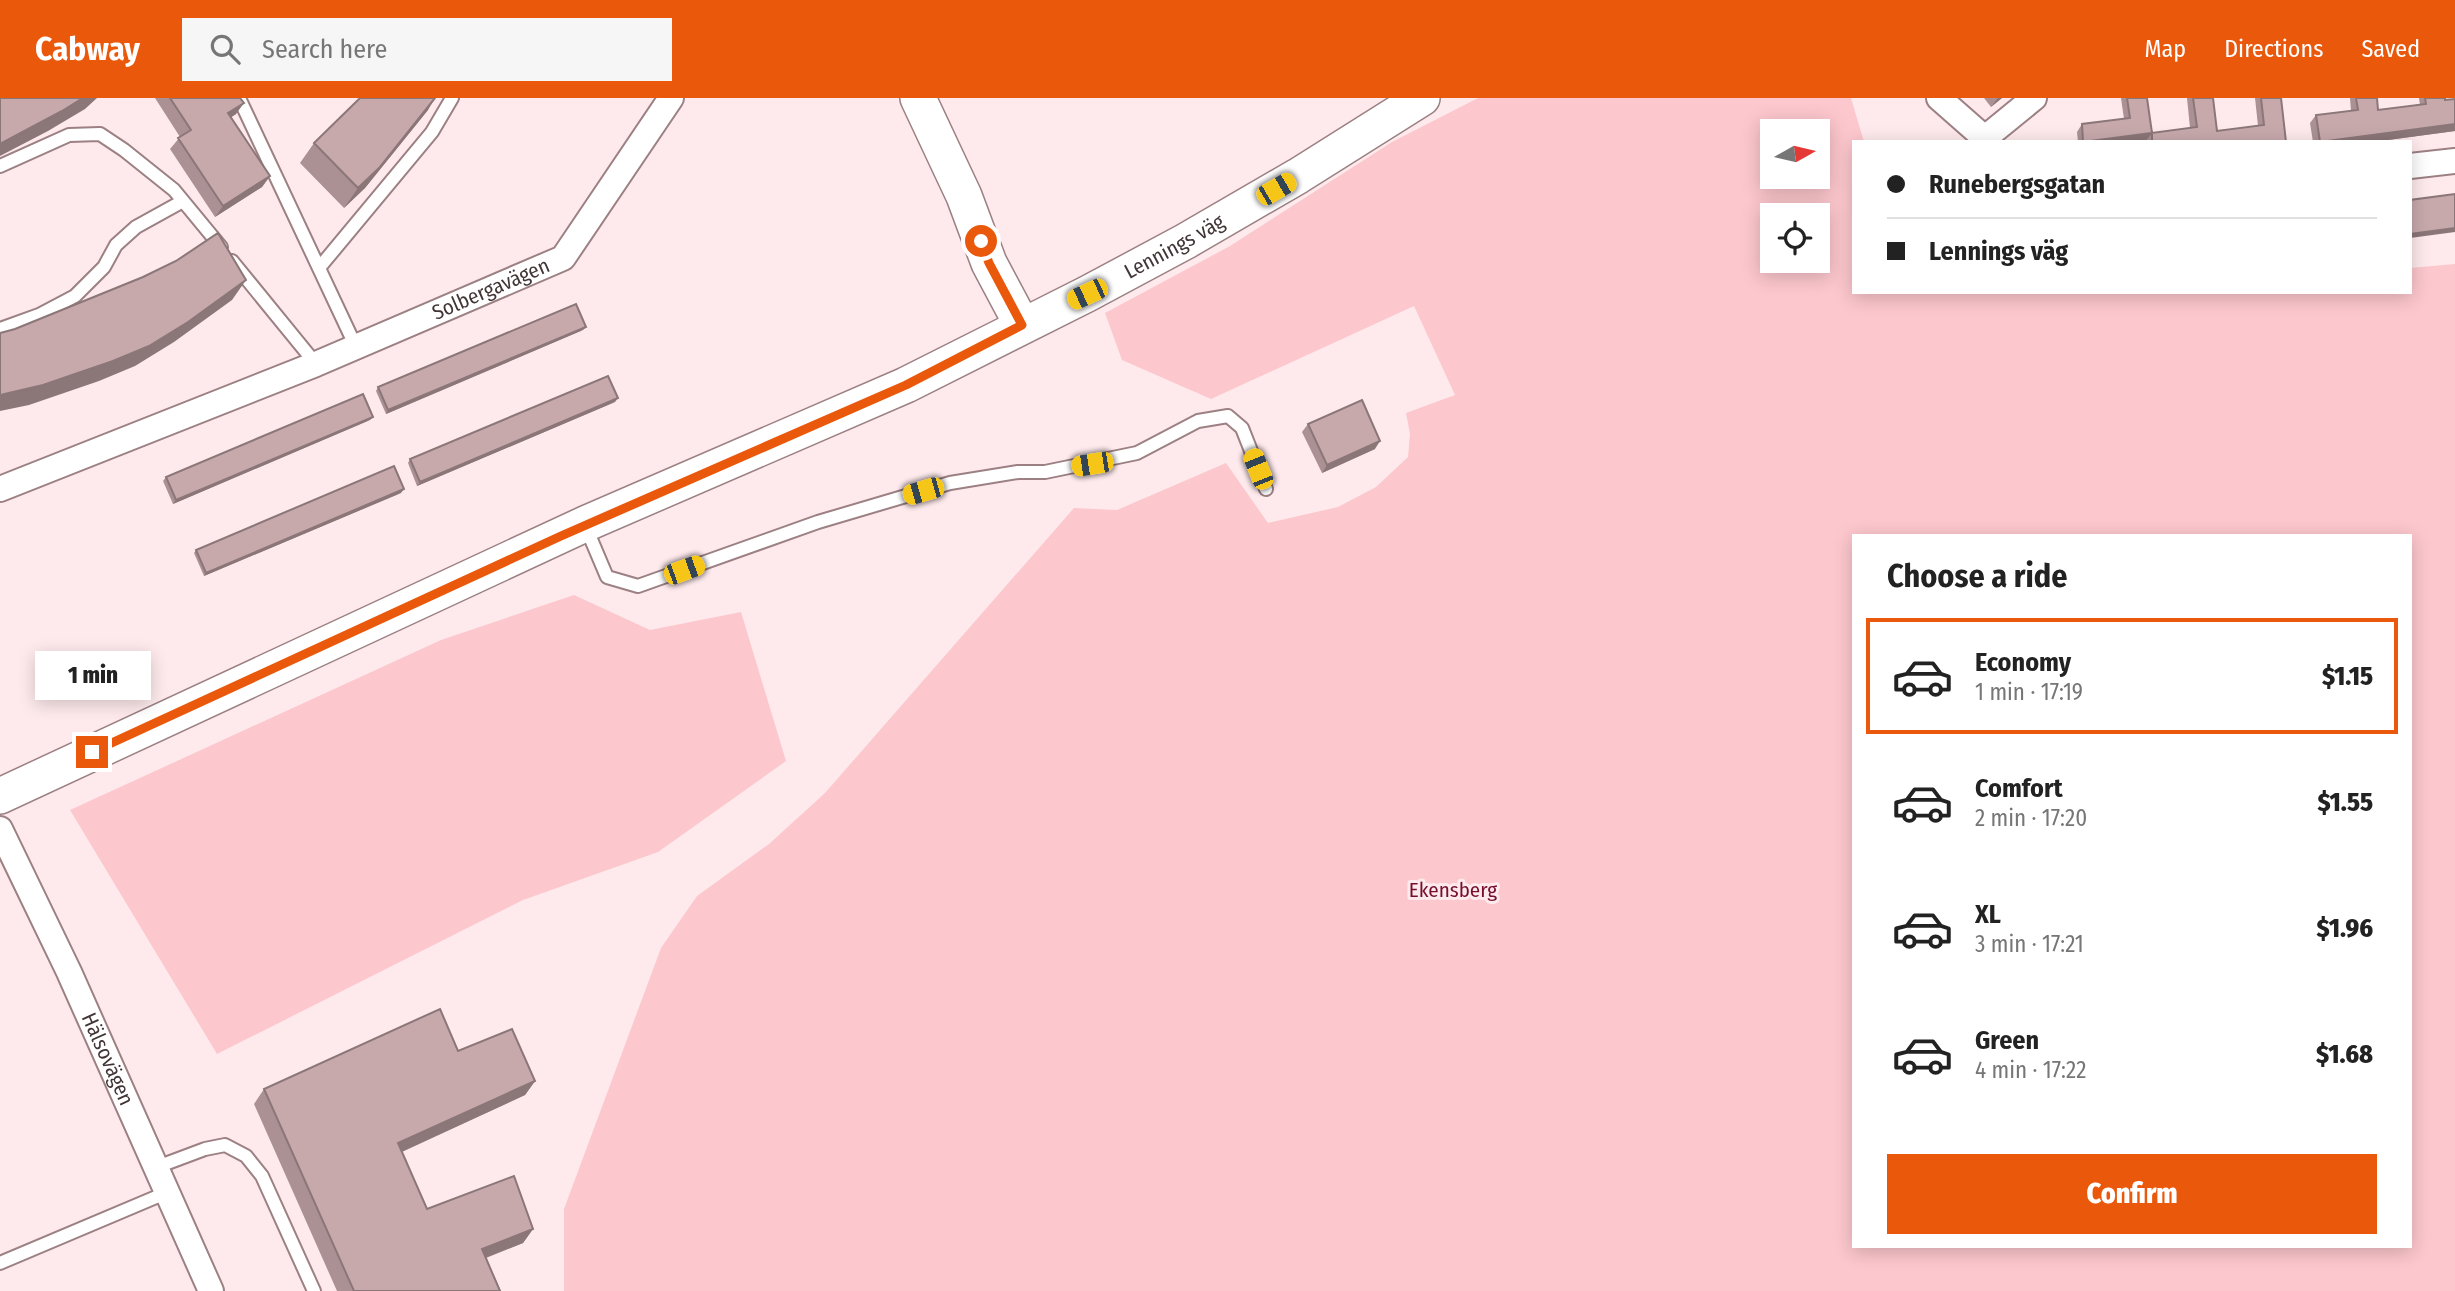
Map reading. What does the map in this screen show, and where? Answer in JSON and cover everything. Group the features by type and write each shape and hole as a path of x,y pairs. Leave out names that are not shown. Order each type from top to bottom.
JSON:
{"main road":[{"path":"918,98 964,196 989,263 1022,325"},
{"name":"Lennings väg","path":"0,796 585,524 906,385 1186,241 1298,176 1422,98"}],"street":[{"name":"Solbergavägen","path":"0,489 316,364 563,258 671,98"},
{"path":"1939,98 1987,140 2034,98"},
{"path":"2412,166 2455,161"},
{"name":"Hälsovägen","path":"0,829 69,972 211,1291"}],"lane":[{"path":"239,98 356,347"},
{"path":"319,268 432,132 452,98"},
{"path":"0,166 69,135 100,134 174,190 316,364"},
{"path":"0,329 39,315 75,296 104,267 116,245 136,227 183,201"},
{"path":"585,524 607,577 638,586 818,522 950,483 1018,472 1045,472 1126,456 1137,453 1198,421 1228,416 1242,428 1266,489"},
{"path":"157,1167 205,1149 225,1145 246,1156 262,1176 314,1291"},
{"path":"0,1264 168,1192"}],"green space":[{"name":"Ekensberg","path":"1478,98 1851,98 1863,140 1852,140 1852,294 2412,294 2412,268 2455,264 2455,1291 564,1291 564,1209 661,948 697,896 769,844 825,793 1074,508 1117,510 1226,463 1268,523 1338,507 1376,487 1408,457 1410,434 1406,413 1455,395 1414,306 1211,399 1122,360 1105,313 1230,246 1392,142"},
{"path":"574,595 650,630 741,612 786,761 658,852 523,900 217,1054 70,810 441,640"}],"building":[{"path":"0,98 83,98 0,144"},
{"path":"170,98 240,98 244,103 228,113 270,176 223,206 178,138 191,130"},
{"path":"360,98 435,98 379,168 358,188 314,143"},
{"path":"2127,98 2147,98 2152,133 2083,140 2082,124 2130,118"},
{"path":"2193,98 2213,98 2217,131 2264,125 2261,98 2281,98 2286,140 2152,140 2152,133 2197,127"},
{"path":"2356,98 2377,98 2378,110 2426,104 2425,98 2455,99 2455,124 2320,140 2316,115 2358,110"},
{"path":"2455,194 2455,228 2412,234 2412,200"},
{"path":"218,233 246,280 149,346 43,385 0,395 0,333 143,277 176,261"},
{"path":"576,304 586,327 388,410 378,387"},
{"path":"608,376 618,398 420,482 410,459"},
{"path":"363,394 373,417 176,500 166,477"},
{"path":"1362,400 1380,441 1327,465 1308,424"},
{"path":"394,466 404,489 206,573 196,550"},
{"path":"440,1009 458,1051 512,1029 535,1081 398,1143 427,1209 514,1176 533,1229 482,1249 500,1291 354,1291 264,1089"}],"route":[{"path":"92,752 561,536 906,385 1022,325 989,263 981,241"}]}
